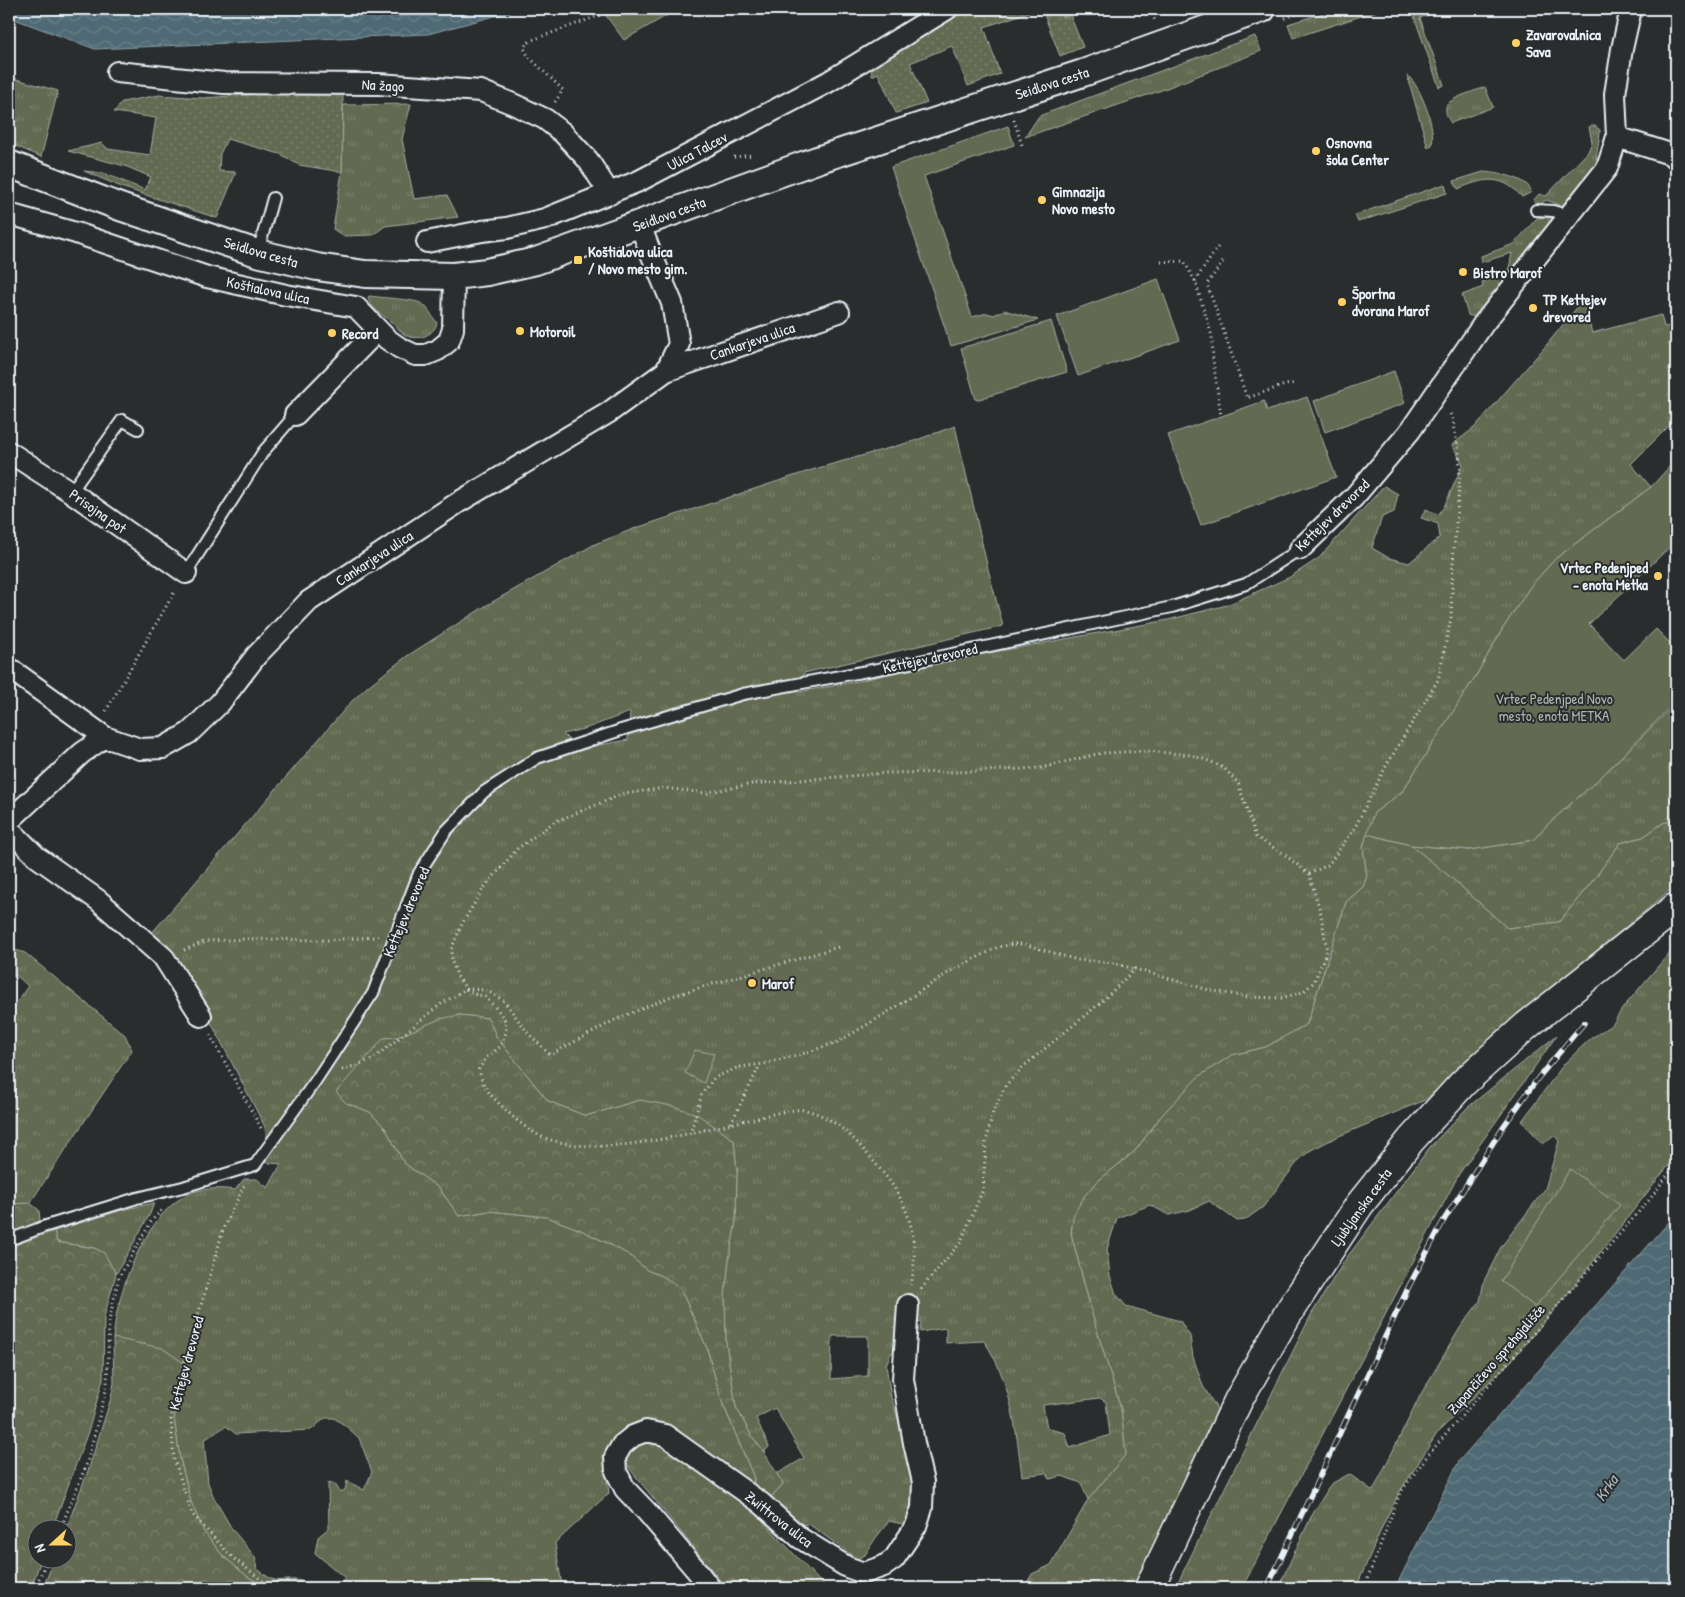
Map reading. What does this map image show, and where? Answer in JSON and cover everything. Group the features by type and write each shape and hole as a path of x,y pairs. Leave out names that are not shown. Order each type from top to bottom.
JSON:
{"main road":[{"name":"Ljubljanska cesta","path":"1149,1588 1239,1399 1290,1310 1360,1204 1411,1140 1463,1083 1526,1026 1676,907"}],"street":[{"name":"Ulica Talcev","path":"427,242 526,224 545,219 610,194 639,181 828,82 947,9"},
{"name":"Seidlova cesta","path":"9,164 120,207 257,253 317,267 365,274 454,276 487,272 536,261 817,160 1083,73 1262,9"},
{"name":"Kettejev drevored","path":"1300,549 1354,497 1410,432 1484,323 1607,168 1617,137 1615,94 1631,9"},
{"name":"Na žago","path":"117,72 224,83 378,84 481,91 545,119 562,133 588,160 610,194"},
{"path":"1617,137 1670,154 1676,158"},
{"name":"Koštialova ulica","path":"9,214 76,233 207,277 286,295 356,307 387,339 415,355 426,355 438,350 449,341 453,329 454,276"},
{"name":"Cankarjeva ulica","path":"640,225 672,303 679,344 666,371"},
{"name":"Cankarjeva ulica","path":"9,668 101,734 140,749 163,748 189,733 220,703 256,656 309,601 459,502 608,413 666,371 839,312"},
{"path":"295,416 378,330"},
{"name":"Prisojna pot","path":"9,452 71,492 186,573"},
{"path":"9,821 101,734"},
{"path":"9,829 37,856 98,900 164,958 201,1016"},
{"name":"Zwittrova ulica","path":"710,1588 698,1571 625,1489 616,1471 615,1457 622,1445 632,1436 646,1431 665,1435 761,1503 800,1538 847,1567 864,1573 884,1566 894,1559 916,1526 922,1508 923,1482 903,1379 908,1305"}],"lane":[{"path":"257,253 273,198"},
{"path":"1536,210 1553,211 1570,216"},
{"path":"186,573 263,452 295,416"},
{"path":"71,492 122,420 138,429"},
{"name":"Kettejev drevored","path":"254,1166 316,1080 373,994 419,873 446,831 484,792 537,758 621,730 743,694 910,663 1172,607 1246,584 1300,549"},
{"path":"9,1240 43,1227 137,1198 183,1187 254,1166"}],"path":[{"path":"545,119 563,90 528,56 524,48 526,44 610,9"},
{"path":"1151,9 1157,26"},
{"path":"1014,119 1022,145"},
{"path":"1195,281 1218,247"},
{"path":"1161,262 1184,261 1195,281 1212,336 1221,416"},
{"path":"1223,262 1207,284 1247,398 1296,383"},
{"path":"1309,874 1328,865 1352,831 1386,766 1438,680 1451,618 1453,561 1460,476 1459,451 1453,425"},
{"path":"101,734 108,709 186,573"},
{"path":"690,1134 702,1094 714,1078 739,1067 805,1053 838,1042 893,1010 951,971 998,948 1014,944 1024,944 1077,960 1114,963 1209,990 1247,997 1281,998 1303,992 1314,982 1327,951 1322,914 1309,874 1284,854 1256,837 1238,783 1225,770 1212,762 1190,755 1147,751 1101,753 1041,768 868,774 752,784 705,793 665,788 623,794 554,822 517,849 483,889 462,924 451,950 452,962 458,976 466,989 473,994 484,996 505,1020 506,1032 500,1047 487,1057 479,1069 481,1080 486,1090 523,1126 551,1140 583,1145 614,1146 690,1134 731,1123 802,1110 822,1115 853,1137 888,1178 906,1208 914,1238 913,1276 908,1305"},
{"path":"164,958 207,941 248,939 327,940 395,936"},
{"path":"316,1080 373,1059 441,1004 466,989 486,990 504,1002 528,1033 550,1055 615,1020 672,996 838,947"},
{"path":"908,1305 960,1243 983,1190 986,1142 993,1112 1006,1085 1024,1066 1099,1004 1135,970"},
{"path":"213,1040 270,1144"},
{"path":"731,1123 760,1064"},
{"name":"Zupančičevo sprehajališče","path":"1364,1588 1400,1494 1428,1455 1650,1199 1676,1164"},
{"name":"Kettejev drevored","path":"254,1166 224,1227 176,1390 171,1420 174,1459 192,1514 232,1558 264,1582 278,1588"},
{"path":"64,1520 87,1463 108,1386 109,1321 120,1277 152,1220 183,1187"},
{"path":"35,1588 43,1570"}],"green space":[{"path":"601,9 678,9 624,40"},
{"path":"962,9 1038,9 984,27 1000,74 968,86 952,46 910,63 927,103 896,113 878,73 872,76 871,66 933,30"},
{"path":"1042,9 1059,9 1062,17 1070,15 1083,47 1060,56"},
{"path":"1336,9 1383,9 1293,38 1288,24"},
{"path":"1435,9 1445,9 1420,18 1444,85 1439,87 1414,16"},
{"path":"1255,36 1261,51 1159,91 1025,137 1039,116"},
{"path":"1407,75 1417,88 1430,118 1433,138 1432,145 1428,148"},
{"path":"9,77 58,91 41,157 9,143"},
{"path":"1485,87 1493,107 1451,123 1446,111 1448,104 1457,98"},
{"path":"343,88 342,172 299,165 280,154 227,139 220,154 219,171 236,172 217,218 124,188 84,171 103,173 145,190 151,177 125,166 68,151 102,143 108,149 150,155 156,118 114,112 122,102 159,95 203,98"},
{"path":"411,104 402,139 414,199 447,195 458,217 385,226 373,235 343,236 333,229 342,172 343,105"},
{"path":"1008,126 1014,145 924,176 972,317 987,313 994,315 1004,310 1038,320 951,346 891,167"},
{"path":"1595,126 1600,130 1596,163 1600,165 1566,207 1546,200 1539,206 1533,201 1539,194 1546,196 1588,152 1592,142 1589,127"},
{"path":"1483,172 1516,178 1527,185 1531,190 1530,193 1522,197 1507,184 1492,180 1476,182 1458,189 1454,181"},
{"path":"1445,184 1447,193 1358,222 1355,215"},
{"path":"1557,216 1514,272 1508,274 1512,253 1482,262 1481,256 1514,244 1537,218"},
{"path":"1496,278 1502,287 1478,318 1468,315 1462,295 1483,287 1482,282"},
{"path":"1158,279 1180,340 1078,376 1057,316"},
{"path":"368,297 418,302 429,310 437,323 435,328 428,334 419,337 404,334 373,308"},
{"path":"1579,305 1585,307 1592,333 1661,315 1664,327 1676,325 1676,419 1631,464 1651,487 1555,559 1530,587 1402,792 1374,813 1363,848 1367,876 1363,887 1346,902 1307,1024 1266,1047 1232,1055 1198,1077 1162,1115 1135,1151 1097,1182 1072,1226 1071,1233 1093,1317 1121,1409 1126,1454 1088,1500 1081,1483 1062,1476 1050,1479 1046,1473 1022,1476 1011,1406 1006,1388 993,1356 984,1341 946,1343 946,1328 920,1332 921,1322 906,1317 901,1349 891,1353 886,1365 891,1397 911,1460 916,1500 907,1525 889,1521 865,1555 857,1559 810,1525 794,1523 769,1499 783,1484 777,1474 804,1458 775,1408 756,1418 769,1447 764,1452 751,1435 736,1407 726,1343 725,1296 736,1221 737,1172 734,1140 716,1128 640,1100 586,1116 548,1101 497,1038 488,1018 459,1015 397,1037 384,1038 346,1103 370,1112 386,1129 404,1163 439,1188 459,1216 489,1211 547,1217 581,1230 613,1246 629,1255 647,1270 666,1278 681,1290 707,1348 721,1399 754,1478 754,1488 724,1463 662,1427 615,1439 606,1451 609,1493 555,1543 561,1580 567,1588 339,1588 345,1578 315,1553 318,1537 329,1528 328,1483 335,1484 340,1492 345,1490 347,1481 364,1490 372,1472 359,1438 334,1418 325,1418 311,1430 236,1434 226,1426 204,1440 208,1483 214,1498 232,1529 255,1557 257,1569 273,1579 298,1580 310,1588 268,1588 248,1577 223,1556 204,1532 191,1502 180,1459 174,1418 181,1393 113,1338 115,1323 124,1286 137,1254 156,1223 167,1210 179,1199 193,1192 214,1189 235,1190 244,1179 257,1179 268,1188 281,1164 269,1163 260,1150 266,1139 265,1127 203,1007 150,935 351,702 368,686 407,656 487,605 595,544 636,528 815,469 914,441 955,426 1003,626 804,673 799,692 854,682 940,662 1168,620 1227,605 1290,577 1319,558 1384,486 1398,494 1394,512 1382,517 1372,548 1389,558 1409,563 1440,537 1438,524 1421,518 1426,509 1438,515 1444,507 1463,464 1452,445 1474,428","holes":["630,712 628,740 594,746 570,754 572,743 563,734 587,728","832,1336 868,1336 868,1376 831,1379","1100,1398 1106,1402 1110,1435 1070,1448 1065,1433 1047,1428 1043,1405"]},
{"path":"1051,321 1067,372 976,400 961,348"},
{"path":"1394,371 1405,403 1325,432 1314,401"},
{"path":"1307,397 1336,477 1201,525 1168,435 1264,401 1267,411"},
{"name":"Vrtec Pedenjped Novo mesto, enota METKA","path":"1670,466 1676,474 1676,541 1589,624 1624,660 1656,629 1672,645 1676,642 1676,701 1601,777 1548,824 1533,840 1470,850 1411,845 1367,834 1374,813 1402,792 1530,587 1555,559 1651,487"},
{"path":"1670,709 1676,718 1676,820 1663,823 1643,837 1620,843 1595,878 1559,922 1507,928 1455,881 1411,845 1470,850 1533,840"},
{"path":"1676,820 1676,885 1425,1100 1339,1136 1311,1150 1299,1160 1263,1207 1245,1220 1237,1221 1209,1201 1190,1210 1169,1215 1150,1205 1117,1218 1107,1249 1110,1276 1116,1294 1126,1306 1180,1321 1190,1336 1193,1357 1203,1386 1220,1414 1133,1588 1024,1588 1032,1574 1051,1565 1088,1500 1126,1454 1121,1409 1093,1317 1071,1233 1074,1214 1085,1195 1097,1182 1135,1151 1162,1115 1198,1077 1232,1055 1266,1047 1307,1024 1346,902 1363,887 1367,876 1363,848 1367,834 1411,845 1455,881 1507,928 1559,922 1595,878 1620,843 1643,837 1663,823"},
{"path":"1676,945 1676,1156 1566,1296 1511,1361 1438,1432 1399,1493 1356,1588 1278,1588 1311,1517 1331,1484 1349,1474 1373,1491 1421,1394 1460,1328 1480,1301 1484,1281 1501,1247 1545,1189 1559,1141 1554,1135 1543,1144 1522,1121 1564,1064 1590,1039 1613,1024 1622,1009"},
{"path":"9,948 25,953 125,1035 132,1050 30,1203 9,1204 9,1014 28,986 17,976 9,976"},
{"path":"459,1015 488,1018 497,1038 548,1101 586,1116 640,1100 672,1106 697,1114 734,1140 737,1172 736,1221 725,1296 726,1343 736,1407 751,1435 764,1452 783,1484 769,1499 754,1488 754,1478 721,1399 707,1348 681,1290 666,1278 647,1270 629,1255 613,1246 581,1230 547,1217 489,1211 459,1216 439,1188 404,1163 386,1129 370,1112 346,1103 336,1092 384,1038 397,1037 440,1019"},
{"path":"1557,1035 1459,1174 1242,1588 1175,1588 1311,1315 1345,1260 1430,1147 1467,1108"},
{"path":"695,1050 714,1054 704,1083 685,1073"},
{"path":"1570,1169 1620,1205 1535,1307 1501,1281"},
{"path":"30,1203 39,1210 40,1221 9,1234 9,1204"},
{"path":"154,1203 150,1214 116,1274 103,1253 94,1248 57,1242 54,1231 122,1210"},
{"path":"54,1231 57,1242 94,1248 104,1253 116,1274 104,1317 103,1379 89,1429 55,1520 28,1520 28,1570 37,1570 31,1588 14,1587 9,1563 9,1436 14,1423 9,1415 9,1247"},
{"path":"113,1338 162,1348 188,1366 174,1418 180,1459 191,1502 204,1532 223,1556 248,1577 268,1588 43,1588 50,1570 78,1570 78,1520 69,1520 89,1468 114,1383"},
{"path":"645,1438 658,1441 745,1502 826,1588 724,1588 719,1579 625,1461 627,1449"}],"water":[{"path":"9,9 521,9 428,34 95,49 9,17"},
{"name":"Krka","path":"1676,1214 1676,1588 1395,1588 1459,1461"}],"railway":[{"path":"1267,1588 1409,1286 1444,1220 1503,1127 1538,1078 1584,1023"}],"place":[{"name":"Zavarovalnica Sava","path":"1516,43"},
{"name":"Osnovna šola Center","path":"1316,151"},
{"name":"Gimnazija Novo mesto","path":"1042,200"},
{"name":"Koštialova ulica / Novo mesto gim.","path":"578,260"},
{"name":"Bistro Marof","path":"1463,272"},
{"name":"Športna dvorana Marof","path":"1342,302"},
{"name":"TP Kettejev drevored","path":"1533,308"},
{"name":"Motoroil","path":"520,331"},
{"name":"Record","path":"332,333"},
{"name":"Vrtec Pedenjped - enota Metka","path":"1658,576"},
{"name":"Marof","path":"752,983"}]}
